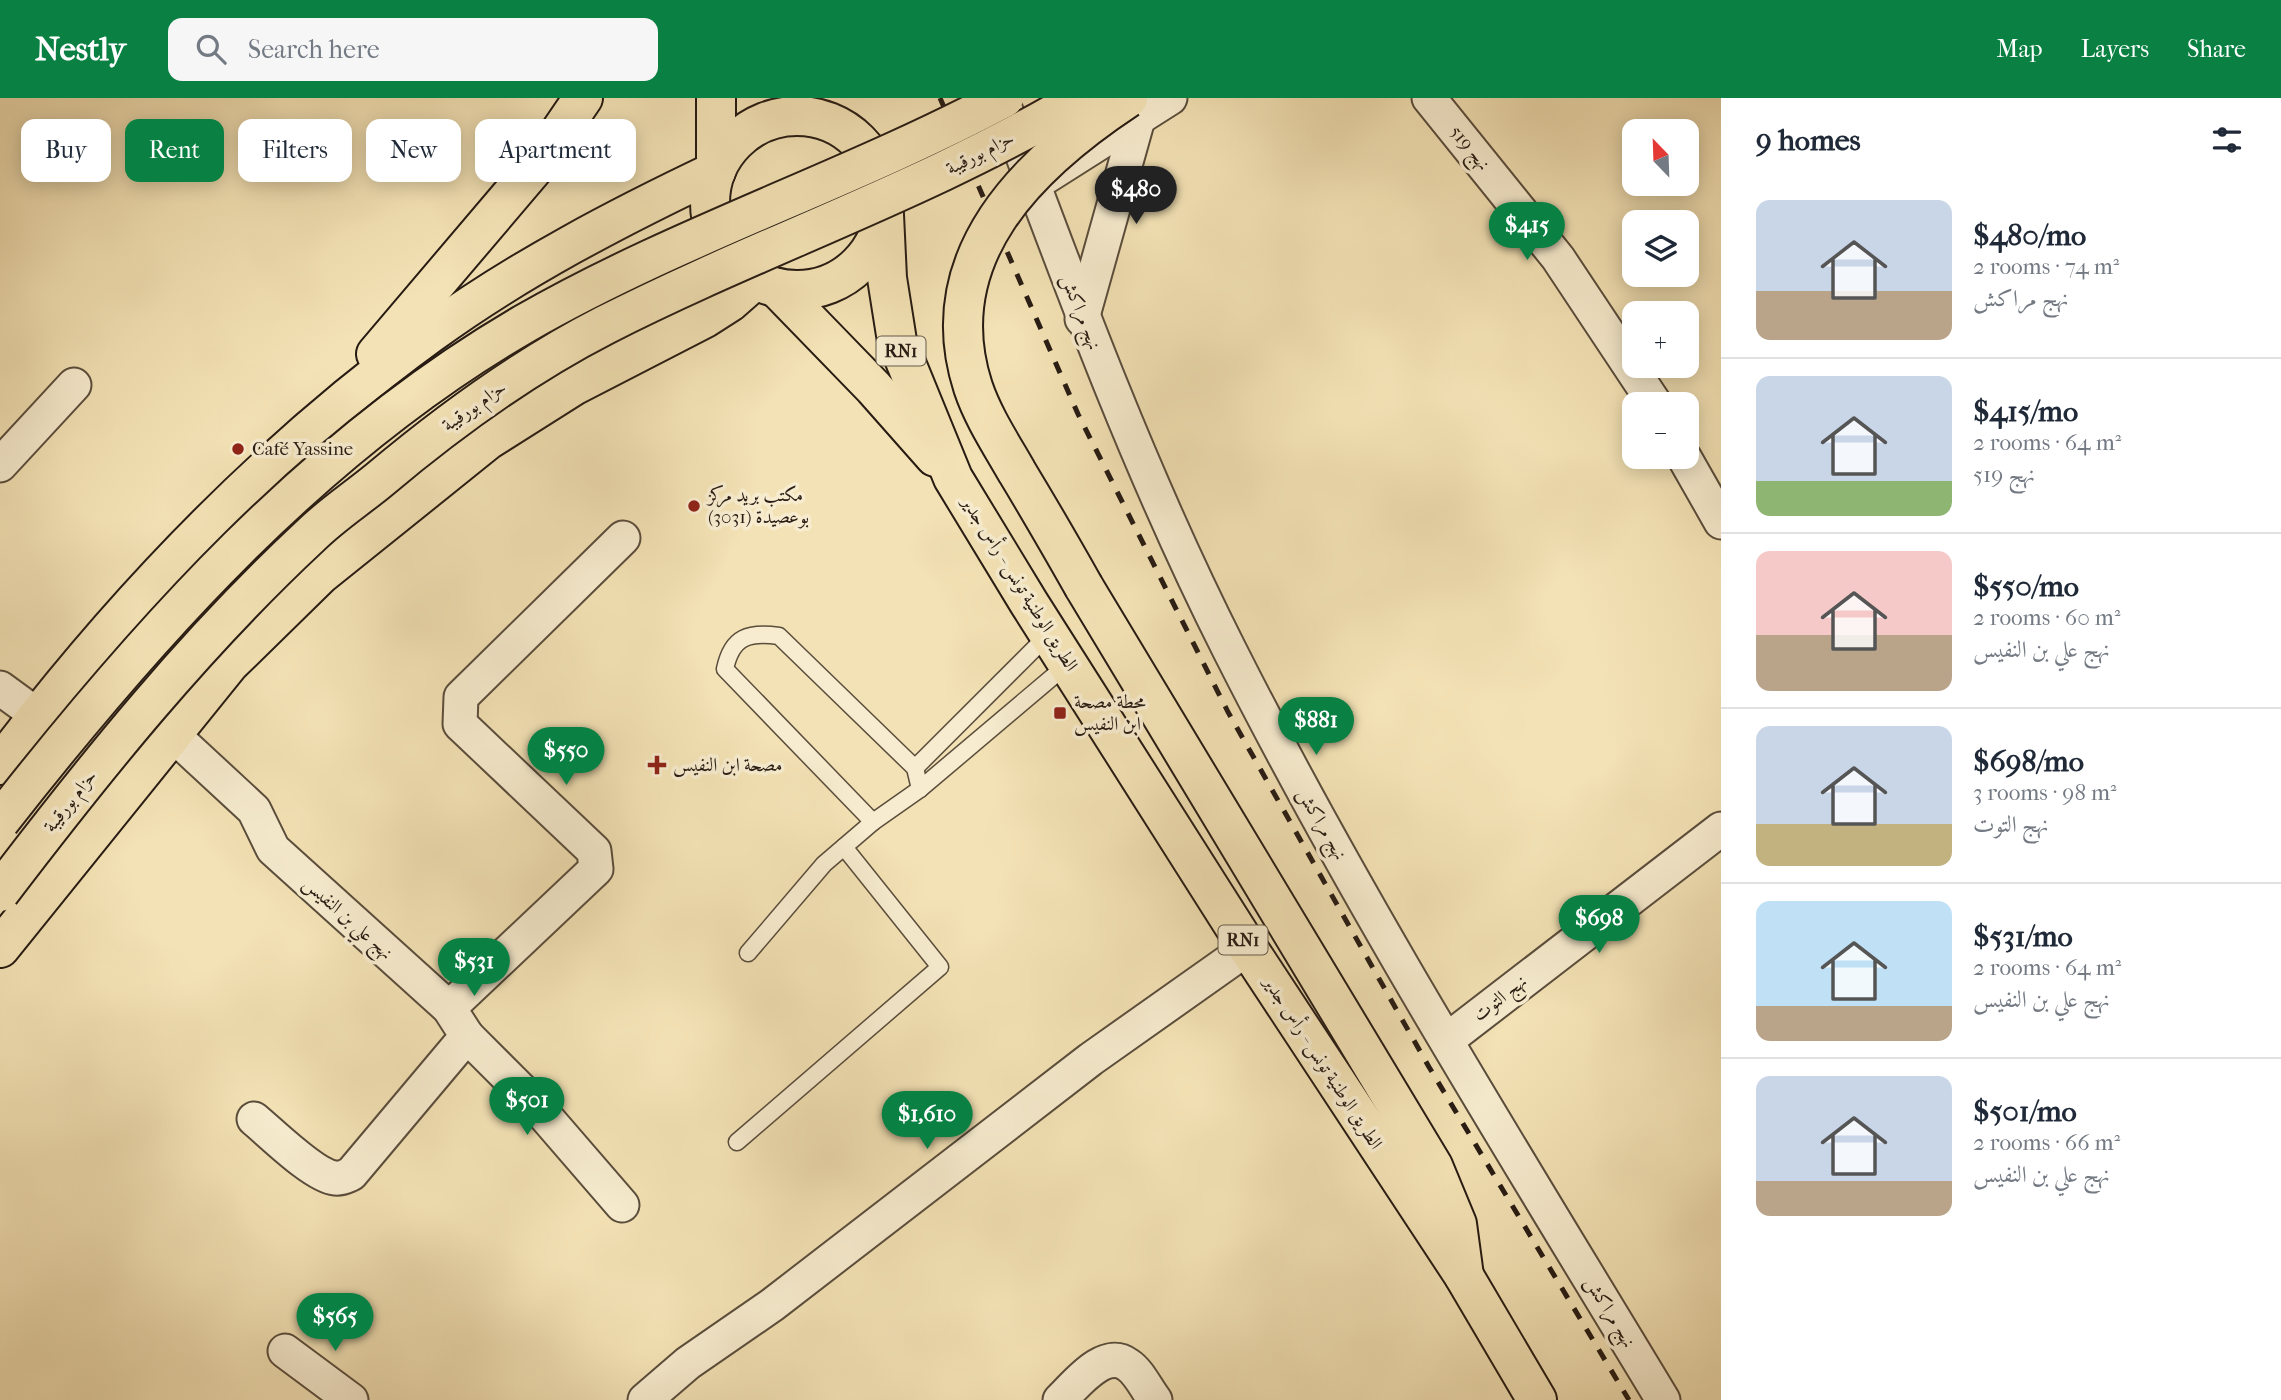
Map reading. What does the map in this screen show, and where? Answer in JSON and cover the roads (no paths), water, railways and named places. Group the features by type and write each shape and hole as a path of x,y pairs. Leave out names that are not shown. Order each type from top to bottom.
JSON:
{"main road":[{"path":"0,765 103,635 383,347 540,161 583,98"},
{"name":"RN1","path":"716,98 716,171"},
{"name":"حزام بورقيبة","path":"0,821 104,692 219,569 338,457 428,387 526,323 629,270 906,147 1002,98"},
{"name":"حزام بورقيبة","path":"0,892 106,754 202,644 313,532 449,423 528,369 604,326 921,183 1081,98"},
{"name":"RN1","path":"808,108 839,125 856,138 870,154 880,173 884,215 875,243 849,272 833,282 805,290 766,284 724,252 714,233 710,191 716,171 728,149 747,131 769,120 794,116 808,108"},
{"path":"1133,108 1027,180 998,213 972,264 964,298 962,332 974,389 990,425 1084,587 1433,1166 1457,1224 1464,1276"},
{"path":"279,455 433,331 525,274 655,200 716,171"},
{"name":"الطريق الوطنية تونس - رأس جدير","path":"884,215 887,278 897,341 953,478"},
{"path":"0,948 229,664 350,549 435,480 534,409 628,355 705,318 766,284"},
{"name":"الطريق الوطنية تونس - رأس جدير","path":"766,284 874,388 953,478 1248,948 1464,1276 1537,1400"}],"street":[{"name":"نهج مراكش","path":"1002,98 1082,318 1169,524 1228,648 1298,783 1447,1040 1663,1400"},
{"path":"1033,184 1133,108 1170,98"},
{"name":"نهج 519","path":"1429,98 1558,258 1646,392"},
{"path":"1082,318 1133,108"},
{"path":"0,465 74,385"},
{"path":"1691,469 1721,522"},
{"path":"449,1009 596,869 594,851 460,724 461,697 623,538"},
{"path":"0,688 37,715"},
{"name":"نهج علي بن النفيس","path":"172,734 254,810 273,849 449,1009 467,1036 533,1102 622,1205"},
{"name":"نهج التوت","path":"1447,1040 1721,829"},
{"path":"653,1398 688,1363 772,1305 1091,1059 1248,948"},
{"path":"254,1119 321,1172 334,1178 343,1178 351,1174 467,1036"},
{"path":"285,1351 351,1400"},
{"path":"1060,1400 1099,1364 1113,1361 1129,1365 1155,1400"}],"lane":[{"path":"873,822 725,669 728,654 739,640 757,633 779,636 915,768 920,789"},
{"path":"915,768 1059,649"},
{"path":"748,954 824,864 873,822 920,789 1059,649"},
{"path":"737,1142 940,967 844,847"}],"railway":[{"path":"940,98 1078,414 1228,712 1429,1067 1629,1400"}],"place":[{"name":"Café Yassine","path":"238,449"},
{"name":"مكتب بريد مركز بوعصيدة (3031)","path":"694,506"},
{"name":"محطة مصحة ابن النفيس","path":"1060,713"},
{"name":"مصحة ابن النفيس","path":"657,765"}]}
